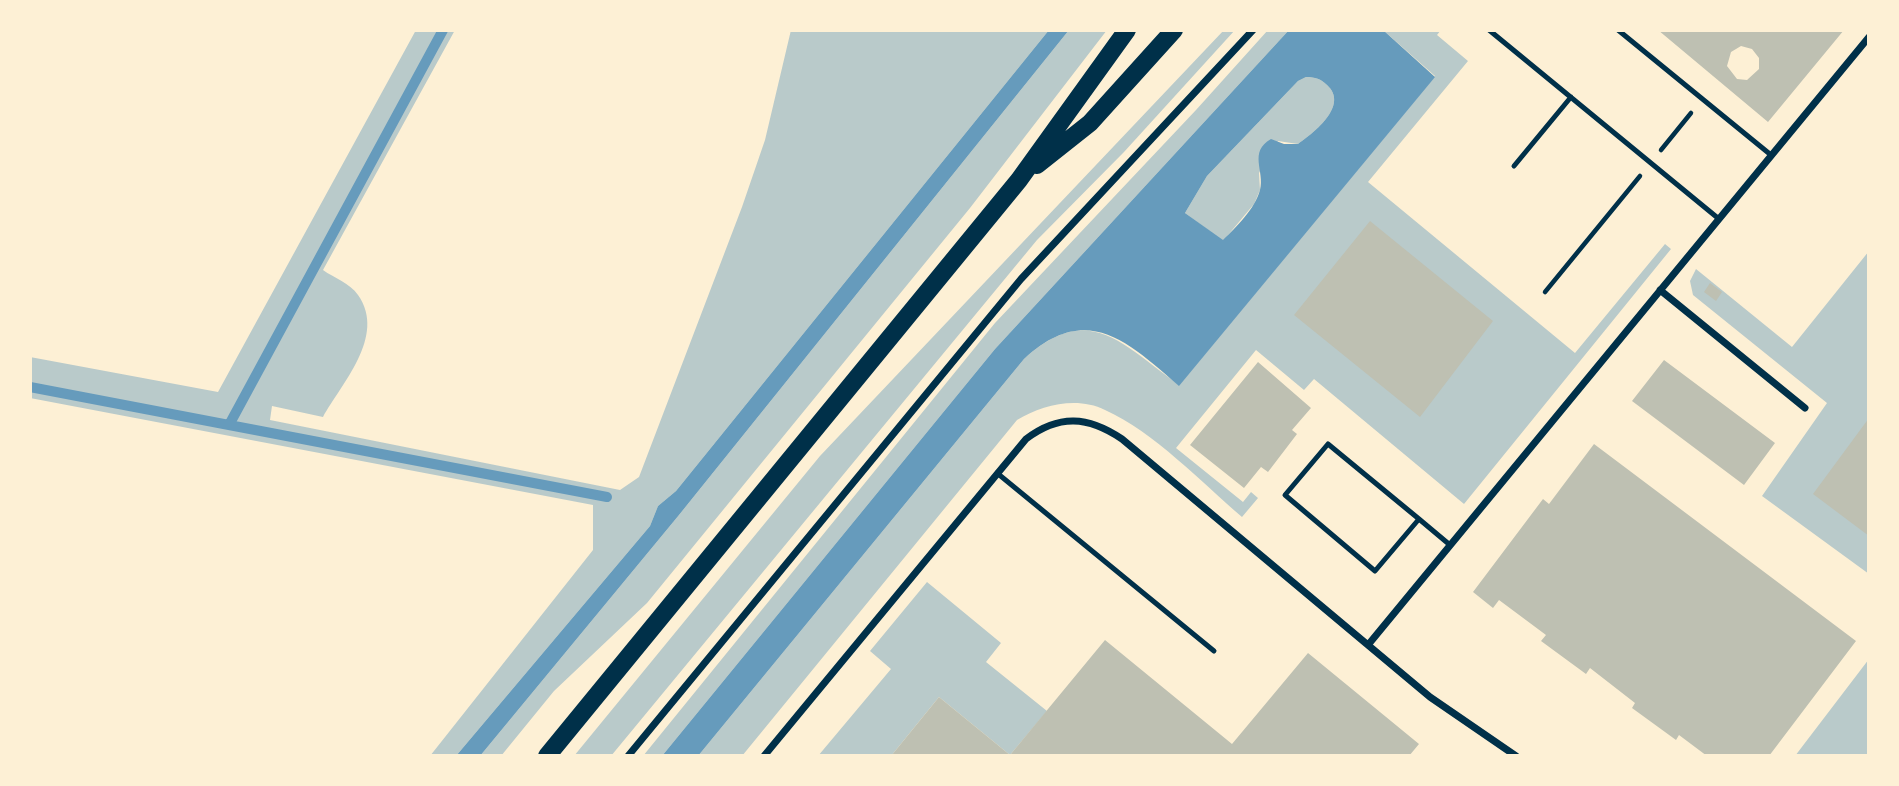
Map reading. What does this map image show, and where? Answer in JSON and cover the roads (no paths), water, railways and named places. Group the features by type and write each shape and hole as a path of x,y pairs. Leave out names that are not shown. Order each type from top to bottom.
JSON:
{"main road":[{"path":"547,756 1019,180 1127,30"},
{"path":"1019,180 1090,123 1174,30"}],"street":[{"path":"628,756 1021,279 1253,30"},
{"path":"1368,645 1869,37"},
{"path":"1660,290 1805,408"},
{"path":"764,756 996,472 1026,439 1046,426 1066,420 1099,424 1122,439 1430,697 1517,756"}],"lane":[{"path":"1489,30 1719,219"},
{"path":"1618,30 1771,155"},
{"path":"1514,166 1571,97"},
{"path":"1419,519 1375,571 1285,495 1328,444 1419,519 1450,545"},
{"path":"996,472 1214,651"}],"water":[{"path":"1049,30 1069,30 679,515 480,756 456,756 650,526 658,506 676,491"},
{"path":"1289,30 1383,30 1435,77 1179,386 1141,354 1105,334 1086,330 1067,333 1046,342 1024,359 698,756 662,756 995,349","holes":["1306,77 1318,79 1327,85 1333,93 1332,109 1313,133 1298,144 1284,144 1271,139 1264,144 1259,156 1261,183 1258,197 1245,217 1223,240 1185,213 1207,176 1298,81"]}],"waterway":[{"path":"443,30 229,425 607,497"},
{"path":"30,387 229,425"}]}
